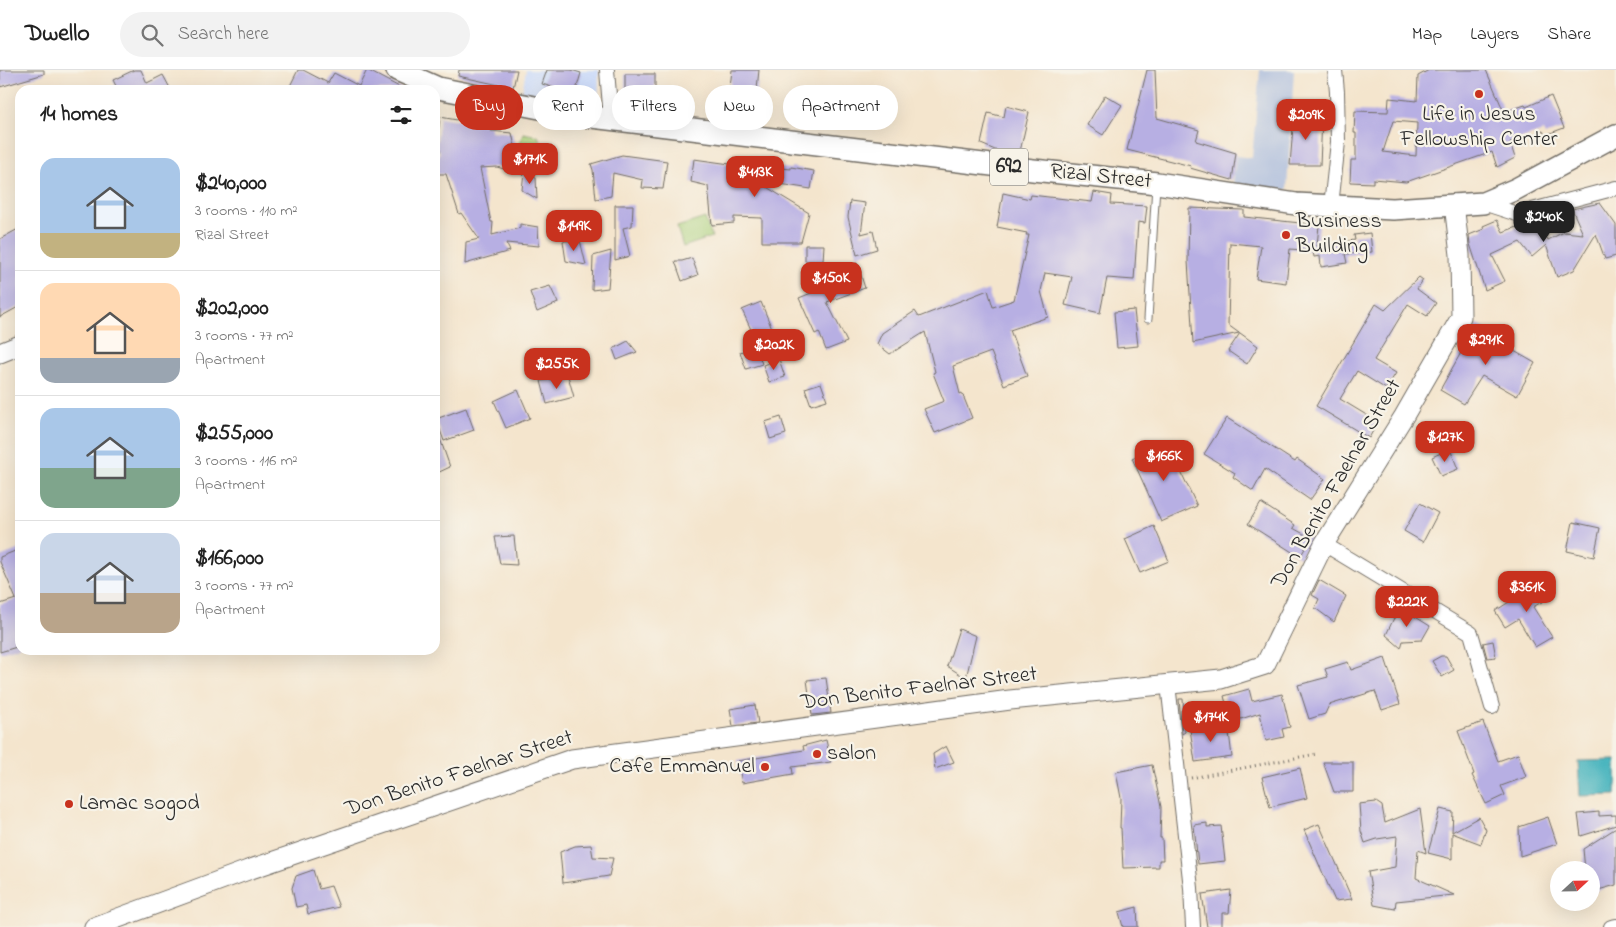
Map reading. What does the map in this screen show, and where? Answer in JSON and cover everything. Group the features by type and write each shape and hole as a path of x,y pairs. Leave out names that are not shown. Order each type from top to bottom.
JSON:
{"main road":[{"name":"Rizal Street","path":"398,70 426,85"},
{"name":"Rizal Street","path":"440,91 575,115 1033,170 1157,182 1296,204 1393,209 1483,203 1516,189 1572,157 1616,135"}],"street":[{"path":"607,70 610,119"},
{"path":"1331,206 1338,142 1335,70"},
{"path":"1483,203 1517,214 1616,188"},
{"name":"Don Benito Faelnar Street","path":"94,927 248,870 572,758 1010,700 1221,679 1265,665 1324,544 1404,416 1460,317 1460,255 1454,204"},
{"path":"0,353 15,347"},
{"path":"1324,544 1471,634 1492,707"},
{"path":"1168,684 1191,888 1193,927"},
{"path":"1612,927 1616,926"}],"lane":[{"path":"1148,319 1157,182"}],"path":[{"path":"1179,780 1316,754"}],"shaded area":[{"path":"526,70 599,70 599,85 533,85 533,95 523,92"},
{"path":"1260,70 1294,70 1287,190 1233,184 1236,156 1252,158"}],"green space":[{"path":"523,133 538,136 546,151 531,158 519,145"},
{"path":"705,218 712,237 683,247 677,227"}],"water":[{"path":"1616,760 1616,795 1580,796 1578,761"}],"building":[{"path":"0,70 44,70 44,74 0,87"},
{"path":"134,70 141,70 147,83 163,75 168,85 116,85 113,80"},
{"path":"298,70 303,70 328,83 334,73 357,85 290,85"},
{"path":"367,70 396,85 360,85"},
{"path":"459,70 517,70 514,85 499,85 458,76"},
{"path":"547,70 571,70 581,73 578,85 542,84"},
{"path":"732,70 759,70 757,85 730,85"},
{"path":"1147,70 1155,70 1157,118 1199,130 1196,141 1236,153 1232,180 1190,168 1191,166 1127,150"},
{"path":"1429,70 1486,70 1504,112 1525,105 1526,107 1551,96 1564,128 1545,135 1543,131 1510,142 1515,158 1497,167 1492,152 1406,182 1373,179 1373,183 1350,182 1351,160 1356,160 1355,111 1388,112 1389,98 1417,101 1418,76","holes":["1393,121 1417,123 1416,156 1383,152"]},
{"path":"625,74 655,74 655,85 625,85"},
{"path":"1105,95 1122,105 1103,135 1087,125"},
{"path":"1006,106 1029,112 1019,156 995,150 981,144 988,113 1004,117"},
{"path":"1294,115 1322,118 1320,165 1290,165"},
{"path":"440,117 455,120 455,130 491,130 512,133 521,174 497,167 480,168 491,222 493,222 492,235 520,228 520,224 538,227 539,246 506,243 510,251 465,264 466,242 479,239 461,213 459,214 446,174 440,174"},
{"path":"622,155 667,161 663,189 642,188 643,180 613,173 611,196 596,199 591,164"},
{"path":"694,159 730,164 749,176 751,165 791,169 791,167 814,171 811,189 755,180 809,213 801,242 762,242 762,218 734,217 734,223 712,225 708,186 691,182"},
{"path":"524,172 536,178 537,199 522,190"},
{"path":"1094,192 1112,195 1111,204 1147,206 1145,223 1138,222 1134,280 1107,278 1100,313 1065,305 1072,277 1045,273 1041,291 1048,317 1010,330 1027,376 1004,385 991,352 953,366 960,394 962,393 972,418 935,433 924,409 944,401 933,373 935,372 925,332 890,354 877,344 882,333 915,311 919,317 988,290 993,307 1014,300 1029,235 997,227 1003,193 1030,199 1031,195 1092,202"},
{"path":"850,201 865,203 861,234 873,231 877,249 857,255 848,217"},
{"path":"1600,203 1616,225 1616,256 1605,259 1596,234 1574,270 1557,277 1546,245 1532,257 1520,242 1492,255 1505,281 1485,290 1470,244 1469,235 1484,229 1483,226 1497,220 1503,232 1541,218 1548,240 1564,232 1583,234 1572,209"},
{"path":"615,205 633,205 632,226 623,228 630,256 615,260"},
{"path":"1189,208 1244,210 1244,217 1319,225 1317,246 1355,240 1354,235 1370,233 1372,252 1345,254 1347,263 1321,267 1320,256 1314,257 1313,251 1290,249 1286,283 1256,279 1261,246 1230,243 1228,325 1239,333 1193,343 1188,261"},
{"path":"15,231 15,309 0,317 0,239"},
{"path":"580,240 586,265 566,261 563,241"},
{"path":"805,245 824,245 823,261 805,261"},
{"path":"611,251 608,288 592,290 593,256"},
{"path":"692,258 698,275 682,281 675,261"},
{"path":"857,263 865,288 827,302 847,342 826,350 819,332 815,334 799,298 821,289 818,283 828,275"},
{"path":"1419,277 1423,280 1417,289 1436,303 1427,316 1408,304 1374,360 1396,373 1386,389 1357,371 1340,399 1378,422 1369,438 1316,406 1376,304 1385,310"},
{"path":"550,286 558,303 537,312 530,292"},
{"path":"761,302 772,329 754,336 742,310"},
{"path":"1134,310 1138,346 1117,348 1114,312"},
{"path":"1477,324 1502,340 1500,343 1535,363 1517,396 1482,376 1464,404 1440,390"},
{"path":"1240,333 1258,346 1247,364 1228,351"},
{"path":"628,341 637,352 617,360 613,349"},
{"path":"756,346 762,364 746,369 740,352"},
{"path":"779,359 785,377 769,382 763,365"},
{"path":"568,376 574,397 547,404 541,381"},
{"path":"821,383 827,400 811,405 805,388"},
{"path":"518,390 530,418 506,428 494,401"},
{"path":"466,408 474,430 444,441 440,430 440,418"},
{"path":"781,417 786,434 770,439 765,422"},
{"path":"1227,418 1295,462 1297,459 1325,479 1310,500 1265,469 1253,491 1233,477 1235,473 1204,454"},
{"path":"440,439 450,467 440,472"},
{"path":"1167,442 1197,506 1161,522 1132,458"},
{"path":"1450,449 1458,469 1441,476 1432,457"},
{"path":"1261,503 1295,525 1293,528 1311,538 1300,557 1248,524"},
{"path":"1420,503 1438,513 1423,542 1404,531"},
{"path":"1573,522 1600,528 1594,557 1567,551"},
{"path":"1154,526 1169,561 1140,573 1125,539"},
{"path":"514,536 517,565 500,564 495,537"},
{"path":"15,551 15,597 0,562 0,557"},
{"path":"1319,580 1346,596 1334,622 1315,608 1319,599 1312,595"},
{"path":"1535,580 1547,599 1533,607 1552,637 1535,647 1518,619 1505,627 1495,611 1520,595 1517,591"},
{"path":"15,599 15,648 0,652 0,604"},
{"path":"1401,608 1430,626 1422,640 1403,641 1401,648 1386,635"},
{"path":"959,629 976,636 966,678 947,666"},
{"path":"1493,641 1496,657 1487,658 1483,643"},
{"path":"1441,656 1446,656 1454,670 1442,677 1432,661"},
{"path":"1385,658 1400,704 1382,710 1375,691 1329,705 1325,714 1309,719 1298,685 1328,677 1325,669 1348,662 1351,670"},
{"path":"826,678 831,713 812,715 807,680"},
{"path":"1249,689 1252,701 1282,694 1290,727 1282,729 1284,737 1266,741 1260,713 1231,722 1224,696"},
{"path":"1179,699 1183,699 1185,732 1182,734"},
{"path":"755,705 758,723 733,726 730,709"},
{"path":"1483,722 1498,761 1518,754 1526,777 1501,786 1505,795 1486,804 1472,775 1474,774 1458,731"},
{"path":"1228,724 1232,757 1195,762 1190,729"},
{"name":"Cafe Emmanuel","path":"826,740 831,762 792,767 793,774 742,783 738,761 804,750 803,746"},
{"path":"946,746 954,762 935,769 933,754"},
{"path":"1323,762 1353,762 1353,792 1334,792"},
{"path":"1152,765 1161,807 1160,838 1162,838 1163,860 1159,860 1159,867 1123,868 1120,828 1121,798 1116,772"},
{"path":"1300,768 1307,798 1270,807 1262,777"},
{"path":"1376,802 1382,806 1385,823 1420,809 1426,853 1418,850 1416,878 1454,895 1396,901 1395,909 1374,905 1368,872 1395,867 1397,836 1365,843 1361,831 1359,804"},
{"path":"1440,809 1453,812 1452,832 1479,817 1486,830 1481,844 1452,833 1452,859 1428,853"},
{"path":"1599,812 1599,816 1616,815 1616,825 1581,836 1578,814"},
{"path":"1548,817 1557,844 1520,856 1519,827"},
{"path":"1207,823 1207,827 1221,826 1225,861 1198,864 1194,825"},
{"path":"1319,824 1352,899 1335,901 1304,830"},
{"path":"1616,828 1616,885 1600,889 1600,861 1584,861 1583,849"},
{"path":"591,845 593,857 613,858 609,876 563,883 560,852 575,846"},
{"path":"313,870 319,889 331,886 339,907 308,914 306,905 296,907 292,888 296,876"},
{"path":"1231,890 1229,913 1222,913 1222,927 1207,927 1202,894"},
{"path":"1137,907 1138,927 1123,927 1119,912"}],"place":[{"name":"Life in Jesus Fellowship Center","path":"1479,94"},
{"name":"Business Building","path":"1286,235"},
{"name":"salon","path":"817,754"},
{"name":"Cafe Emmanuel","path":"765,767"},
{"name":"Lamac sogod","path":"69,804"}]}
